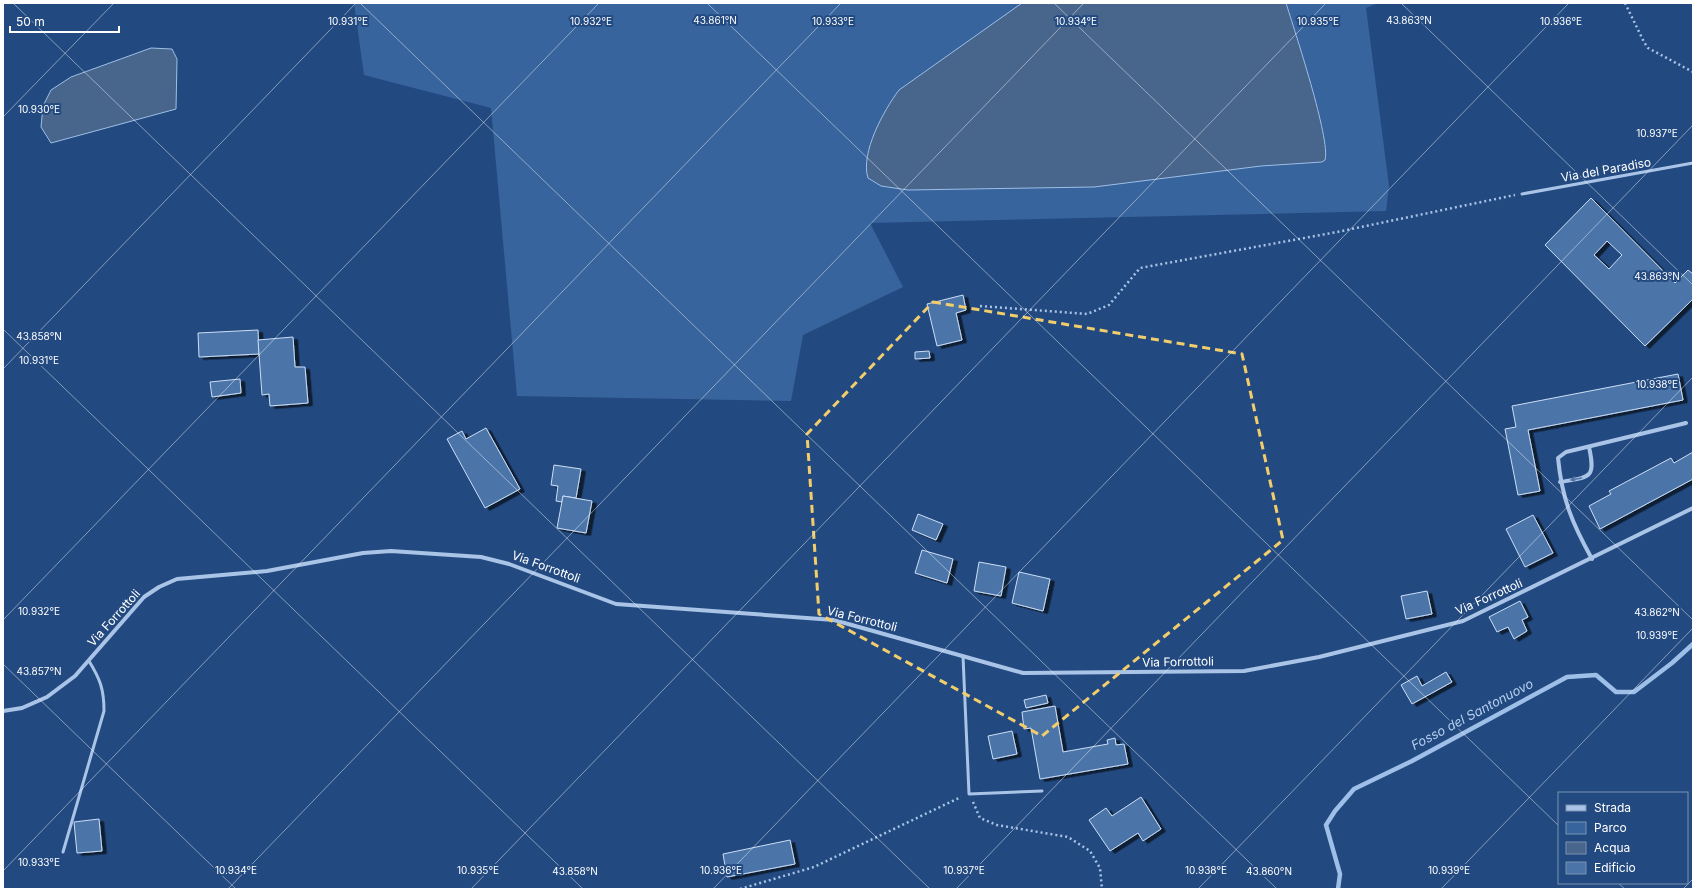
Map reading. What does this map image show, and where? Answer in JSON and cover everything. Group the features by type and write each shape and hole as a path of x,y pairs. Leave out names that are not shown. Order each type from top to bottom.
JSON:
{"street":[{"path":"1592,559 1566,507 1560,482 1558,458 1566,452 1686,423"},
{"path":"1560,482 1580,479 1589,475 1593,466 1589,447"},
{"name":"Via Forrottoli","path":"3,711 22,708 47,697 75,676 144,597 159,587 176,579 267,570 340,556 391,551 481,557 509,564 616,604 834,620 1023,673 1244,671 1319,657 1463,621 1592,559 1693,508"}],"lane":[{"name":"Via del Paradiso","path":"1522,194 1693,163"},
{"path":"963,656 969,794 1042,792"},
{"path":"63,852 104,711 104,693 99,677 89,661"}],"path":[{"path":"1625,3 1648,48 1693,72"},
{"path":"980,306 1087,314 1109,305 1140,268 1336,232 1522,194"},
{"path":"740,889 814,867 969,794 980,818 997,825 1068,837 1090,851 1100,868 1102,889"}],"highlighted area":[{"path":"933,302 1242,354 1283,540 1042,736 819,614 807,434"}],"green space":[{"path":"354,3 1378,3 1366,8 1389,186 1386,211 870,223 903,287 803,335 791,401 517,396 491,108 364,75"}],"water":[{"path":"1022,3 1286,3 1323,131 1325,160 1322,162 1261,166 1094,187 908,190 881,186 868,178 866,168 870,144 880,120 899,90"},
{"path":"151,48 172,49 177,59 176,109 51,143 41,127 43,106 51,90 71,77"}],"building":[{"path":"1591,198 1675,283 1688,270 1693,274 1693,299 1645,346 1545,245","holes":["1607,241 1622,255 1609,269 1594,255"]},
{"path":"963,295 966,310 956,313 962,340 937,346 927,304"},
{"path":"258,330 259,354 199,357 198,333"},
{"path":"293,337 295,367 305,367 308,403 270,406 269,394 262,395 258,340"},
{"path":"929,351 930,358 915,359 915,352"},
{"path":"1678,374 1683,400 1528,430 1540,491 1518,495 1505,429 1516,427 1512,406"},
{"path":"240,379 241,393 212,397 210,382"},
{"path":"486,428 520,489 485,508 447,439 462,431 466,439"},
{"path":"1693,452 1693,479 1600,529 1589,506 1611,494 1609,491 1671,458 1674,463"},
{"path":"554,465 581,469 576,498 563,496 562,502 556,501 558,486 551,485"},
{"path":"563,496 592,501 586,533 557,528"},
{"path":"918,514 943,524 936,540 912,530"},
{"path":"1533,515 1553,553 1525,567 1506,529"},
{"path":"922,550 953,559 947,583 915,573"},
{"path":"979,562 1006,567 1001,596 974,591"},
{"path":"1019,572 1050,579 1043,611 1012,603"},
{"path":"1427,591 1432,614 1406,619 1401,596"},
{"path":"1520,601 1528,617 1522,620 1527,631 1514,639 1508,627 1497,632 1489,617"},
{"path":"1446,672 1452,682 1412,704 1401,685 1417,676 1422,686"},
{"path":"1046,695 1048,703 1026,708 1024,700"},
{"path":"1055,706 1063,752 1108,744 1107,740 1115,738 1116,745 1124,744 1128,764 1040,779 1031,728 1024,729 1022,712"},
{"path":"1012,731 1017,754 993,759 988,736"},
{"path":"1141,797 1161,829 1143,841 1138,833 1110,851 1089,820 1106,808 1112,816"},
{"path":"99,819 102,851 77,853 74,822"},
{"path":"790,840 795,864 727,877 723,854"}],"waterway":[{"name":"Fosso del Santonuovo","path":"1338,889 1340,874 1326,825 1335,811 1354,789 1412,761 1567,677 1596,675 1616,692 1634,692 1672,663 1693,644"}]}
